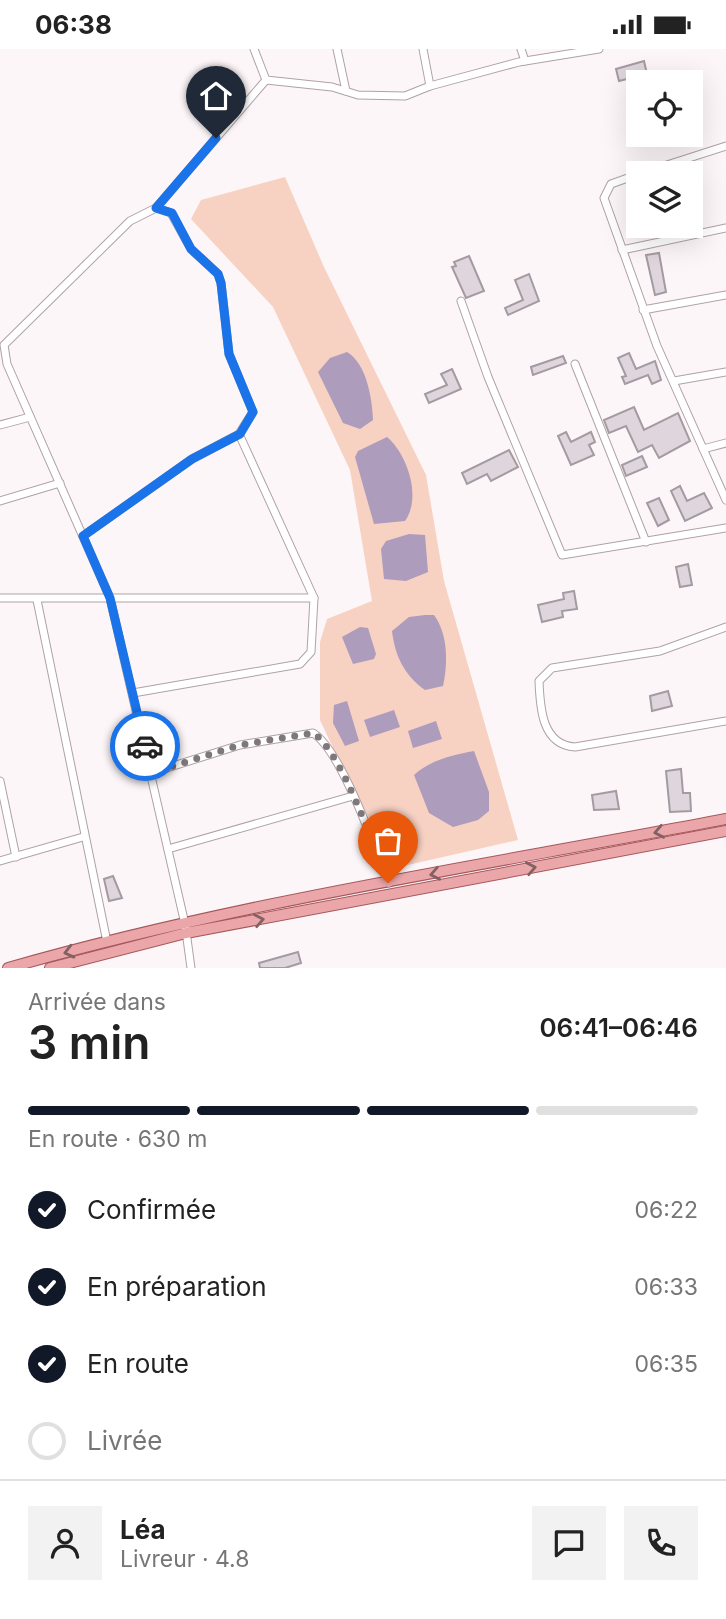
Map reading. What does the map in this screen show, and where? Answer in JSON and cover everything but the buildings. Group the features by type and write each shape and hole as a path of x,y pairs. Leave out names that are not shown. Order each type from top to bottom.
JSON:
{"main road":[{"path":"50,968 186,929 388,883 726,819"},
{"path":"8,968 107,942 726,831"}],"street":[{"path":"254,49 262,76 267,81 332,87 358,95 395,97 525,61 598,49"},
{"path":"337,49 346,91"},
{"path":"423,49 430,86"},
{"path":"521,49 525,61"},
{"path":"191,968 186,929 110,598 2,353 4,345 18,330 130,221 156,208 267,81"},
{"path":"680,161 726,146"},
{"path":"626,179 611,184 604,198 643,310 726,499"},
{"path":"83,536 192,459 240,434 253,412 229,354 218,274 191,249 172,213 156,208"},
{"path":"622,250 726,228"},
{"path":"643,310 726,295"},
{"path":"461,301 488,377 562,555 726,528"},
{"path":"575,364 646,541"},
{"path":"674,381 726,372"},
{"path":"0,425 30,417"},
{"path":"133,693 300,664 311,652 314,598 240,434"},
{"path":"703,449 726,443"},
{"path":"0,501 60,483"},
{"path":"0,598 314,598"},
{"path":"37,600 83,837 107,942"},
{"path":"726,627 660,651 552,668 539,681 544,723 552,740 562,746 575,747 726,721"},
{"path":"151,773 240,745 313,733 323,739 353,796 388,883"},
{"path":"0,781 16,857"},
{"path":"168,849 353,796"},
{"path":"0,861 83,837"}],"shaded area":[{"path":"285,177 324,267 426,475 444,581 518,840 399,867 355,795 320,720 320,642 327,619 372,601 350,470 273,307 191,219 201,200"},
{"path":"347,352 364,373 371,402 373,420 360,429 343,423 318,372 330,358"},
{"path":"387,437 406,465 412,500 405,521 374,524 355,457 358,451"},
{"path":"409,534 425,535 428,572 406,581 384,579 381,549 386,541"},
{"path":"434,615 439,623 444,640 446,668 443,686 425,690 411,678 402,664 395,649 392,631 409,617"},
{"path":"360,627 368,628 376,654 374,659 353,664 342,637"},
{"path":"347,701 359,741 345,746 333,723 334,705"},
{"path":"394,710 400,727 370,737 364,720"},
{"path":"436,721 442,739 413,748 408,731"},
{"path":"474,751 489,792 489,811 478,820 453,827 429,813 414,775 434,762"}],"way so far":[{"path":"145,746 151,773 240,745 313,733 323,739 353,796 388,883"}],"route":[{"path":"145,746 110,598 83,536 192,459 240,434 252,418 253,412 229,354 218,274 191,249 172,213 156,208 216,138"}]}
